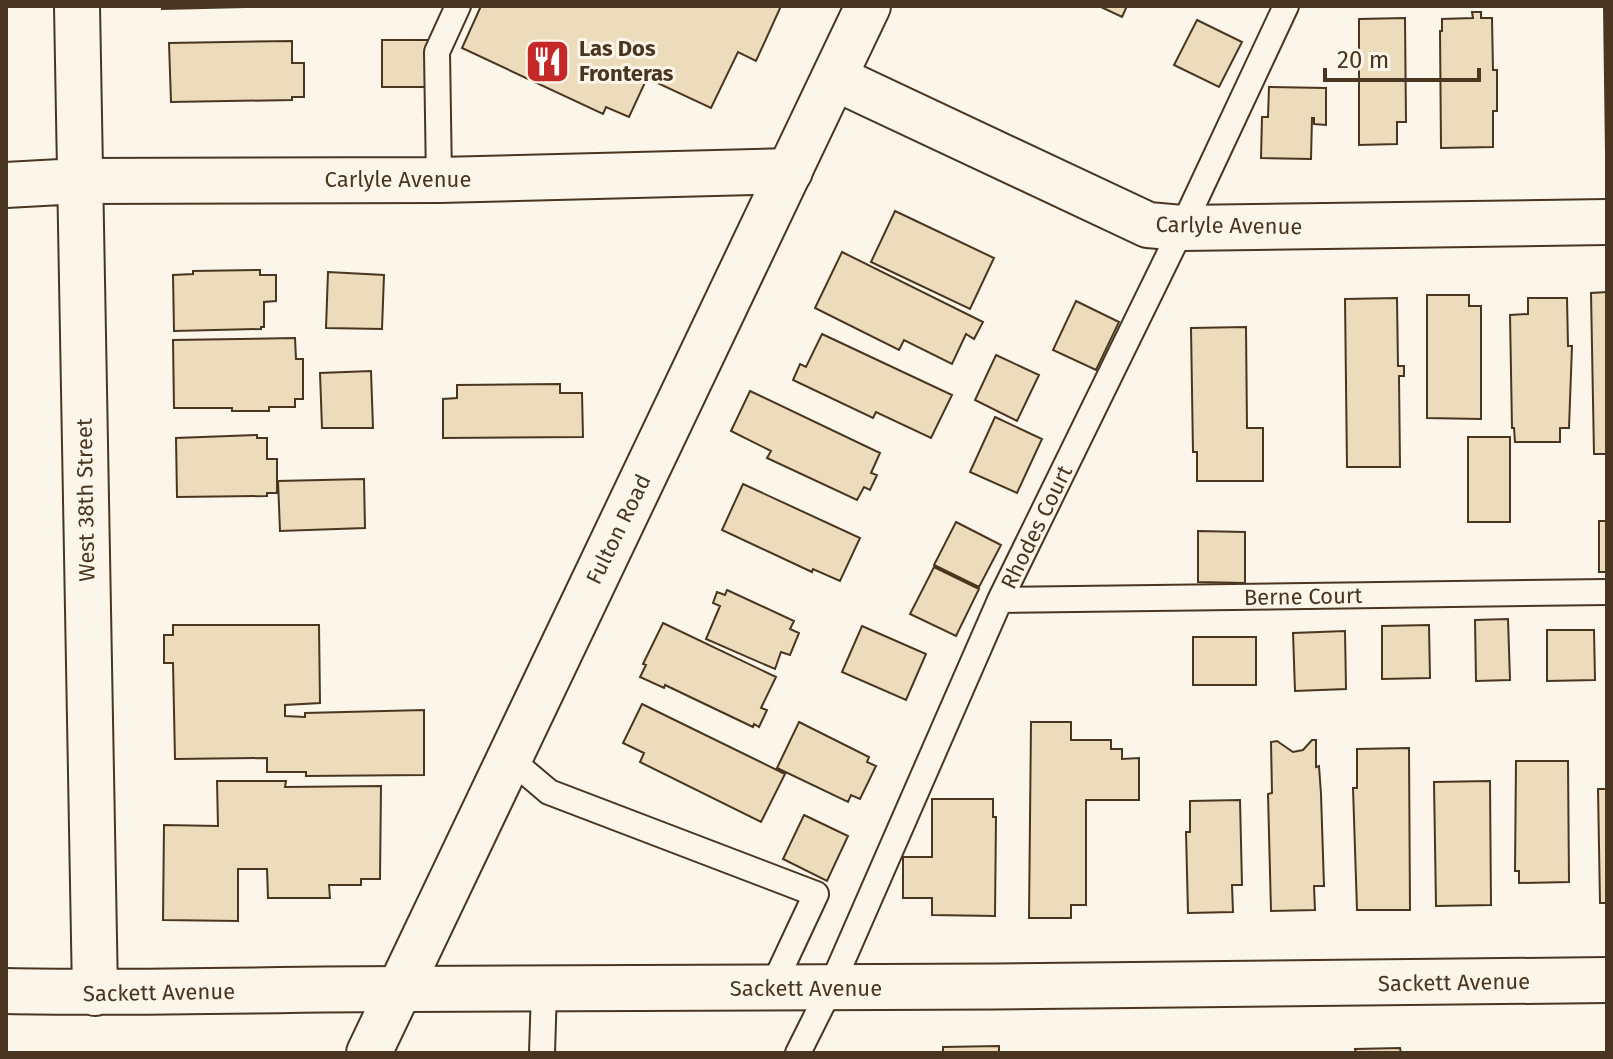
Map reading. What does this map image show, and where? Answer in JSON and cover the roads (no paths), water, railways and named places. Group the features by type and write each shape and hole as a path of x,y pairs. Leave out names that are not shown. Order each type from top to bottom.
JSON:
{"street":[{"name":"West 38th Street","path":"77,6 95,993"},
{"name":"Fulton Road","path":"369,1053 868,6"},
{"name":"Carlyle Avenue","path":"835,78 1148,225 1182,228 1607,222"},
{"name":"Carlyle Avenue","path":"6,185 79,181 439,180 790,171"},
{"name":"Sackett Avenue","path":"6,991 830,989 1607,980"}],"lane":[{"path":"439,180 437,52 458,6"},
{"name":"Rhodes Court","path":"798,1053 830,989 1000,600 1182,228 1286,6"},
{"name":"Berne Court","path":"1000,600 1607,592"},
{"path":"509,758 549,792 816,894 772,988"},
{"path":"542,1053 544,989"}],"place":[{"name":"Las Dos Fronteras","path":"548,61"}]}
